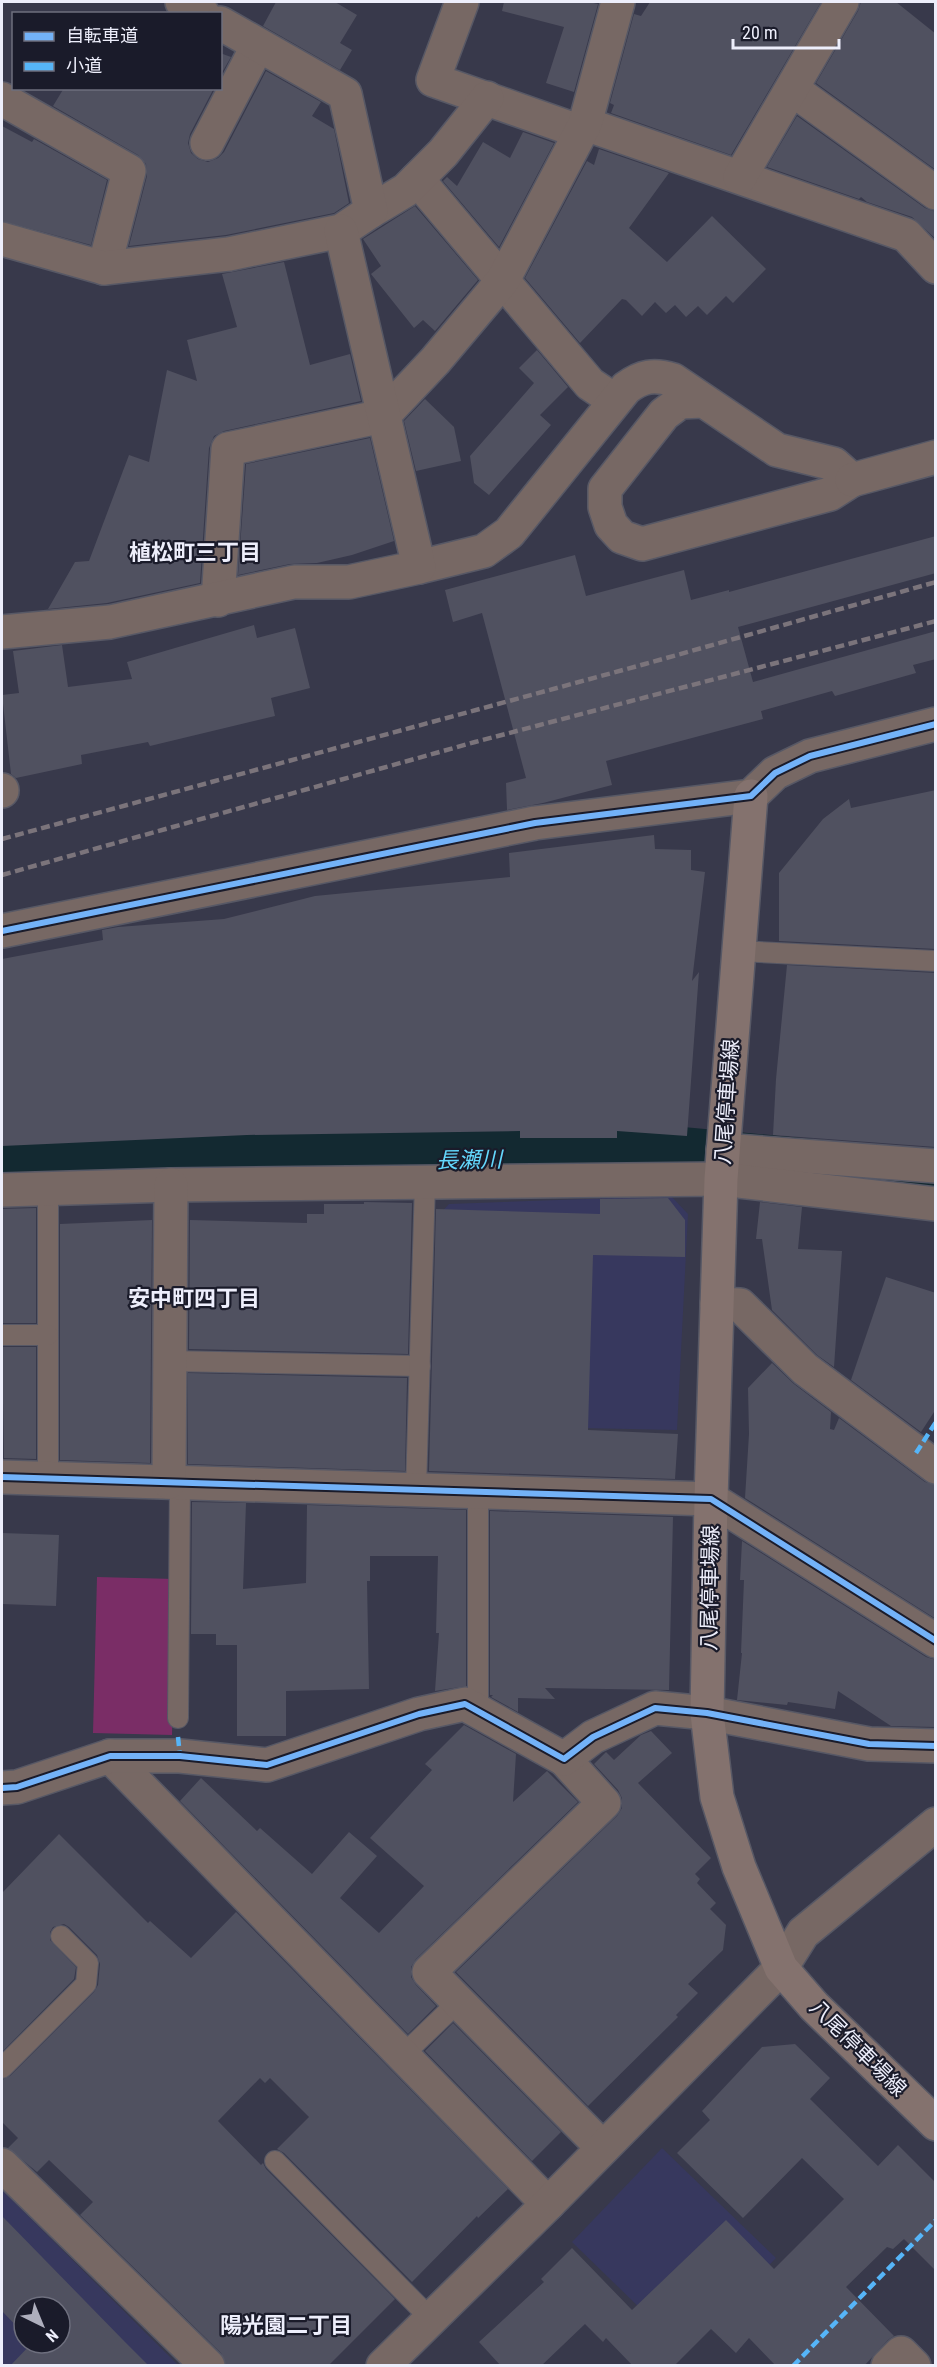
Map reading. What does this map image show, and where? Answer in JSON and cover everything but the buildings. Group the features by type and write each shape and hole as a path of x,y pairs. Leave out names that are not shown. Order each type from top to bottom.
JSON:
{"main road":[{"name":"八尾停車場線","path":"751,796 722,1167 717,1304 707,1713 717,1797 739,1867 782,1968 814,2006 936,2124"}],"street":[{"path":"182,2 200,12"},
{"path":"462,2 433,80 740,177 906,235 936,267"},
{"path":"218,600 228,449 383,416 435,361 503,280 583,128 618,2"},
{"path":"740,177 842,2"},
{"path":"222,24 345,94 371,211"},
{"path":"207,143 258,45"},
{"path":"792,89 936,193"},
{"path":"2,239 104,268 229,254 341,231 406,190 443,153 487,98"},
{"path":"2,99 129,171 104,268"},
{"path":"417,179 590,384 614,400"},
{"path":"906,235 936,204"},
{"path":"341,231 419,567"},
{"path":"2,632 110,622 294,582 349,582 484,550 509,533 614,400 637,380 649,376 662,376 673,380 777,450 834,464 852,480"},
{"path":"703,401 680,402 664,414 605,489 605,507 611,525 622,537 642,544 830,495 852,480 936,457"},
{"path":"775,509 789,478 787,464 777,450"},
{"path":"2,931 535,823 751,796 775,773 810,756 936,724"},
{"path":"2,1190 171,1185 425,1182 722,1167 936,1166"},
{"path":"722,1167 936,1204"},
{"path":"171,1185 170,1361 174,1482"},
{"path":"717,1304 740,1305 805,1369 936,1467"},
{"path":"2,1477 711,1499 936,1641"},
{"path":"7,1795 110,1756 180,1756 267,1766 419,1714 465,1704 564,1759 604,1803 429,1972 603,2148"},
{"path":"564,1759 593,1737 655,1708 707,1713 869,1744 936,1746"},
{"path":"110,1756 548,2204"},
{"path":"383,2366 548,2204 782,1968 803,1933 936,1824"},
{"path":"2,2165 208,2366"},
{"path":"888,2366 901,2353 914,2366"}],"lane":[{"path":"739,951 936,961"},
{"path":"416,1489 425,1182"},
{"path":"48,1189 48,1478"},
{"path":"2,1335 48,1335"},
{"path":"170,1361 420,1366"},
{"path":"174,1482 178,1718"},
{"path":"478,1491 478,1711"},
{"path":"2,2068 86,1984 88,1963 61,1936"},
{"path":"403,2055 458,2002"},
{"path":"275,2161 431,2319"}],"shaded area":[{"path":"671,1196 688,1214 677,1430 431,1425 437,1217 449,1204"},
{"path":"97,1577 175,1579 172,1735 93,1733"},
{"path":"662,2148 776,2258 685,2352 572,2242"},
{"path":"2,2190 178,2365 2,2365"}],"waterway":[{"name":"長瀬川","path":"2,1167 667,1157 936,1182"}],"railway":[{"path":"2,839 645,664 936,582"},
{"path":"2,875 475,742 936,621"}],"marked path":[{"path":"916,1453 936,1422"},
{"path":"178,1737 180,1756"},
{"path":"793,2366 936,2220"}],"cycle path":[{"path":"2,931 535,823 751,796 775,773 810,756 936,724"},
{"path":"2,1477 711,1499 936,1641"},
{"path":"2,1788 17,1787 110,1756 180,1756 267,1765 419,1714 465,1704 564,1759 593,1737 655,1708 707,1713 869,1744 936,1746"}],"district":[{"name":"植松町三丁目","path":"195,552"},
{"name":"安中町四丁目","path":"194,1298"},
{"name":"陽光園二丁目","path":"286,2325"}]}
